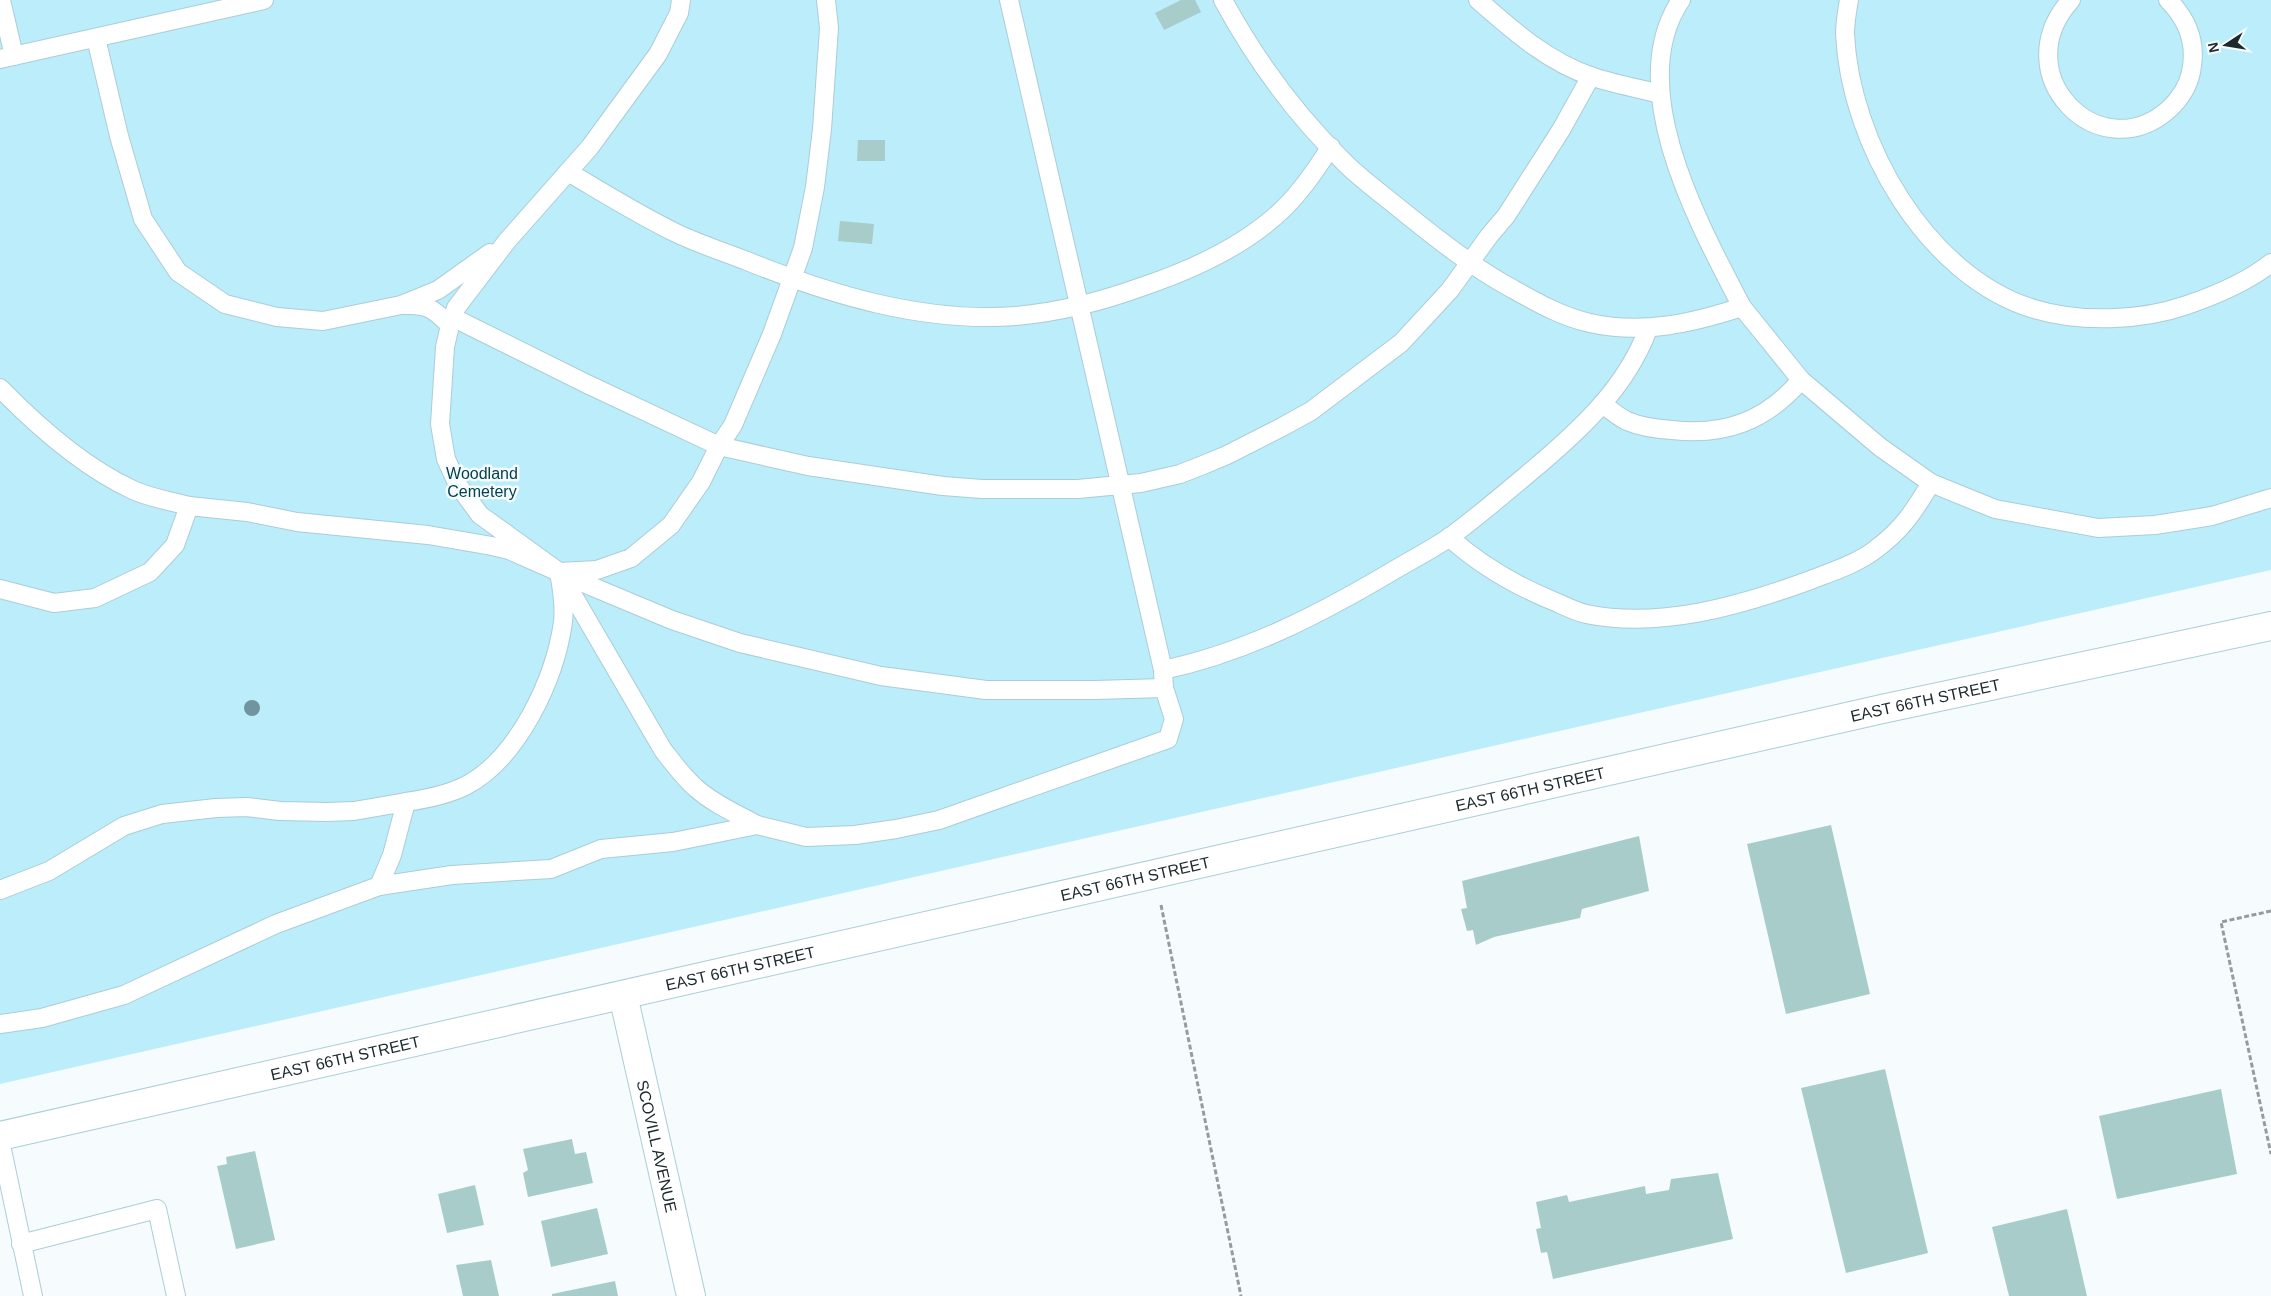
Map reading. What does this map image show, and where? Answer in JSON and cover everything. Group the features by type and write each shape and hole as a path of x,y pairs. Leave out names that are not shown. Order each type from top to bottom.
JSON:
{"street":[{"name":"EAST 66TH STREET","path":"0,1136 1882,709 2271,626"},
{"name":"SCOVILL AVENUE","path":"623,995 691,1296"}],"lane":[{"path":"1,0 7,58 264,0"},
{"path":"681,0 679,13 658,54 590,147 507,241 456,308 445,347 441,433 446,459 458,485 480,515 560,572 663,750 678,770 697,790 757,825 806,837 855,835 939,820 1168,739 1174,719 1164,688 1163,670 1010,0"},
{"path":"560,572 597,570 631,558 671,525 701,482 719,446 733,425 772,334 803,248 815,187 821,139 829,28 826,0"},
{"path":"1223,0 1267,74 1298,112 1346,164 1441,243 1484,273 1551,310 1590,324 1648,329 1688,323 1742,307"},
{"path":"1478,0 1506,25 1545,54 1591,76 1660,94"},
{"path":"1681,0 1667,28 1661,61 1660,94 1666,128 1690,200 1710,245 1742,307 1801,380 1880,447 1931,483 1995,509 2098,528 2155,525 2212,516 2271,498"},
{"path":"1848,0 1845,32 1848,62 1866,128 1880,163 1893,190 1910,214 1952,261 1979,281 2007,298 2035,309 2088,317 2139,317 2167,312 2196,302 2241,283 2271,263"},
{"path":"2067,1 2055,21 2047,44 2048,70 2057,92 2072,110 2092,122 2114,128 2138,126 2159,117 2177,102 2189,81 2194,59 2191,35 2180,12 2168,0"},
{"path":"96,38 119,136 143,219 178,272 225,304 277,317 323,321 401,305 438,290 507,241"},
{"path":"401,305 422,305 452,322 719,446 808,466 943,486 982,489 1078,489 1141,483 1187,471 1227,455 1311,411 1401,343 1450,290 1521,194 1591,76"},
{"path":"568,172 676,233 830,292 872,302 964,316 1015,316 1080,306 1119,295 1172,276 1225,252 1273,217 1301,190 1330,147"},
{"path":"1163,670 1213,657 1282,630 1354,594 1449,537 1495,503 1557,450 1602,404 1633,362 1648,329"},
{"path":"1602,404 1627,420 1652,428 1700,433 1720,430 1745,422 1770,410 1787,396 1801,380"},
{"path":"0,388 28,416 99,472 135,491 189,506 247,512 297,522 428,535 509,550 672,620 732,640 881,676 986,690 1164,688"},
{"path":"1449,537 1468,554 1521,588 1584,614 1624,620 1671,616 1727,606 1780,591 1837,570 1875,550 1907,522 1931,483"},
{"path":"0,589 54,603 95,598 150,572 175,545 189,506"},
{"path":"468,543 483,536 484,530 480,515"},
{"path":"0,890 49,871 124,826 162,814 216,808 247,807 280,811 354,811 445,794 464,787 482,776 502,758 518,737 538,699 557,650 563,621 560,572"},
{"path":"380,886 392,854 406,802"},
{"path":"0,1024 42,1018 124,995 276,924 380,886 452,875 551,869 601,850 673,842 757,825"},
{"path":"0,1140 33,1296"},
{"path":"21,1244 157,1209 176,1296"}],"path":[{"path":"1160,904 1241,1296"},
{"path":"2271,911 2221,922 2271,1154"}],"green space":[{"name":"Woodland Cemetery","path":"0,0 2271,0 2271,570 0,1084"}],"building":[{"path":"1181,0 1195,0 1201,12 1164,30 1155,13"},
{"path":"858,140 885,140 885,161 857,161"},
{"path":"840,221 874,224 872,244 838,241"},
{"path":"1831,825 1870,994 1786,1014 1747,844"},
{"path":"1639,836 1649,891 1582,909 1580,918 1494,937 1476,945 1473,930 1467,931 1461,909 1467,908 1462,881"},
{"path":"1885,1069 1928,1253 1846,1273 1801,1088"},
{"path":"2221,1089 2237,1174 2117,1199 2099,1116"},
{"path":"572,1139 575,1154 586,1152 593,1183 528,1197 523,1173 528,1170 523,1149"},
{"path":"255,1151 275,1240 236,1249 217,1166 227,1164 226,1157"},
{"path":"1718,1173 1733,1239 1553,1279 1547,1252 1541,1253 1536,1229 1541,1228 1536,1202 1567,1195 1569,1202 1645,1186 1646,1194 1669,1190 1671,1179"},
{"path":"475,1185 484,1225 447,1233 438,1194"},
{"path":"597,1208 608,1254 551,1267 541,1221"},
{"path":"2067,1209 2087,1296 2009,1296 1992,1227"},
{"path":"491,1260 499,1296 463,1296 456,1265"},
{"path":"615,1281 618,1296 552,1296 552,1294"}]}
